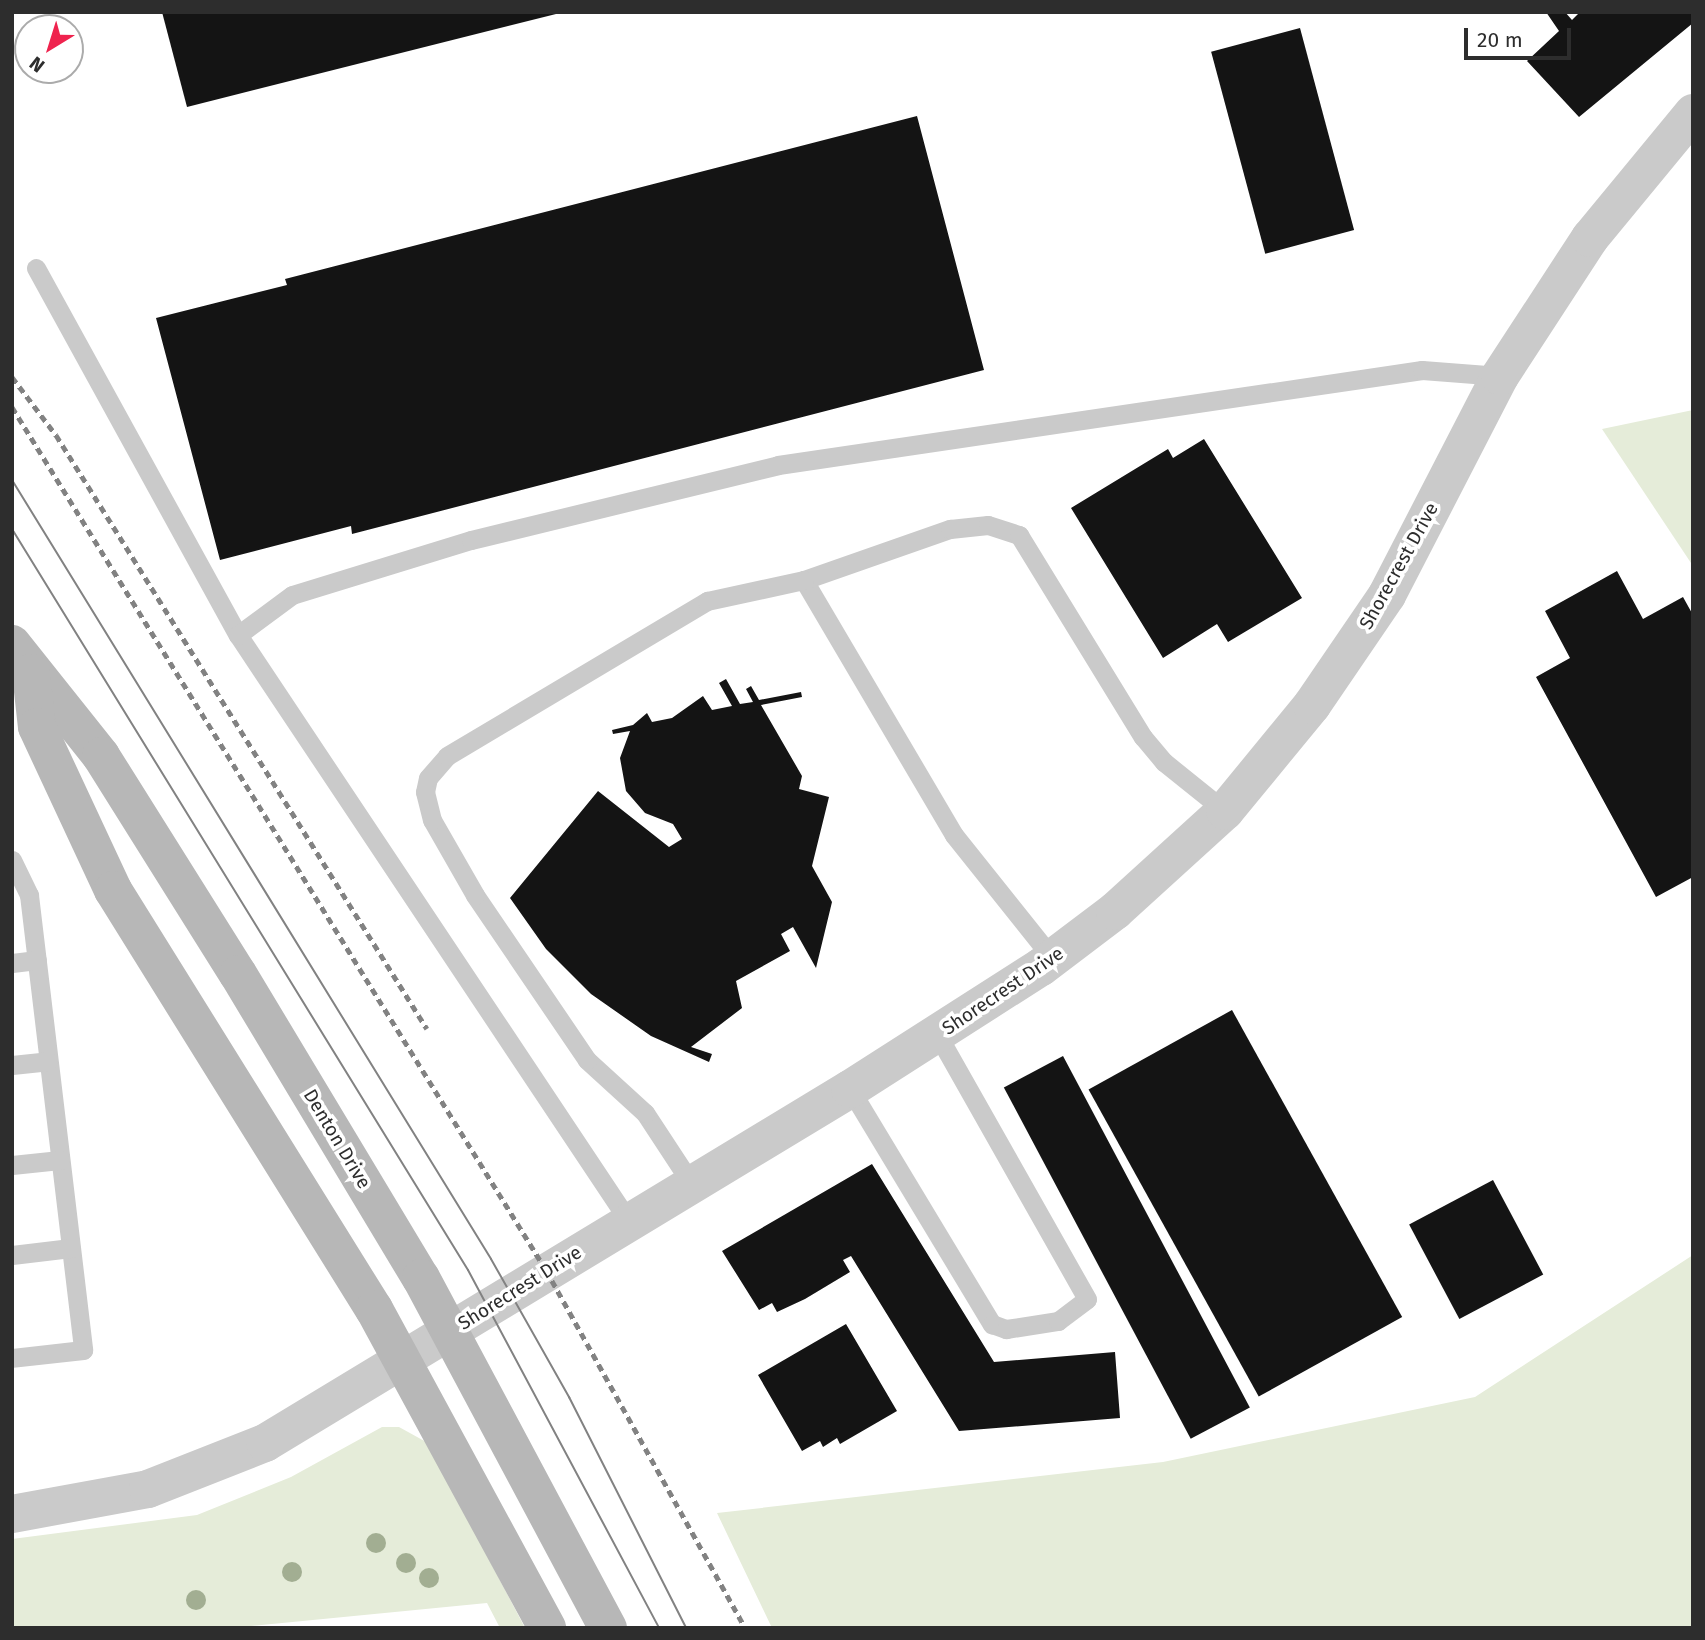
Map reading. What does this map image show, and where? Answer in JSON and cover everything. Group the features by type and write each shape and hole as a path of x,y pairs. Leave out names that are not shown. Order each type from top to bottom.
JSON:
{"main road":[{"name":"Denton Drive","path":"21,659 102,756 450,1332 608,1628"},
{"name":"Denton Drive","path":"21,659 37,727 113,890 403,1360 547,1628"}],"street":[{"name":"Shorecrest Drive","path":"12,1514 136,1492 212,1468 265,1443 450,1332 628,1220 850,1089 1053,959 1115,911 1225,811 1312,705 1387,595 1500,376 1590,238 1693,114"}],"lane":[{"path":"36,268 238,635 628,1220"},
{"path":"238,635 292,595 471,540 778,465 1422,370 1500,376"},
{"path":"691,1182 645,1113 587,1060 475,895 432,820 426,806 428,778 447,756 707,601 804,580 950,529 988,525 1019,535 1143,737 1225,811"},
{"path":"804,580 954,835 1053,959"},
{"path":"12,860 29,895 83,1350 12,1358"},
{"path":"12,963 37,960"},
{"path":"850,1089 992,1324 1006,1329 1058,1321 1087,1299 937,1034"},
{"path":"12,1065 48,1061"},
{"path":"12,1165 60,1160"},
{"path":"12,1255 71,1248"}],"green space":[{"path":"1693,410 1693,566 1602,429"},
{"path":"1693,1255 1693,1628 772,1628 717,1513 1163,1462 1475,1397"},
{"path":"382,1427 399,1427 428,1443 525,1628 500,1628 487,1603 231,1628 12,1628 12,1539 197,1515 291,1477"}],"building":[{"path":"162,12 559,12 560,13 187,107"},
{"path":"1546,12 1565,12 1572,20 1580,12 1693,12 1693,23 1579,117 1527,61 1559,31"},
{"path":"1300,28 1354,230 1265,254 1211,52"},
{"path":"917,116 984,370 352,534 351,526 220,560 156,318 287,285 285,279"},
{"path":"1204,439 1302,598 1228,642 1217,624 1163,658 1071,508 1168,449 1173,458"},
{"path":"1617,571 1643,619 1683,597 1693,615 1693,877 1656,897 1536,677 1570,658 1545,611"},
{"path":"726,679 740,704 753,702 746,689 751,686 759,700 801,692 802,697 761,705 802,776 799,789 829,797 812,866 832,902 816,968 793,927 781,934 790,951 736,981 742,1008 691,1047 712,1054 709,1062 651,1036 591,994 546,949 510,898 598,791 669,847 682,839 673,824 645,813 626,791 620,758 630,731 613,734 612,730 633,725 647,713 652,722 672,718 703,696 712,710 732,706 719,683"},
{"path":"1232,1010 1402,1317 1259,1397 1089,1090"},
{"path":"1063,1056 1250,1407 1191,1439 1004,1087"},
{"path":"872,1164 994,1362 1115,1352 1120,1418 959,1431 851,1256 843,1260 850,1272 805,1299 777,1312 772,1303 759,1310 722,1251"},
{"path":"1493,1180 1543,1274 1459,1319 1409,1225"},
{"path":"846,1324 897,1411 840,1444 837,1438 823,1447 820,1441 802,1451 758,1375"}],"tram line":[{"path":"12,480 491,1259 569,1397 686,1628"},
{"path":"12,529 468,1270 659,1628"}],"railway":[{"path":"12,377 56,435 427,1029"},
{"path":"12,407 546,1270 745,1628"}]}
